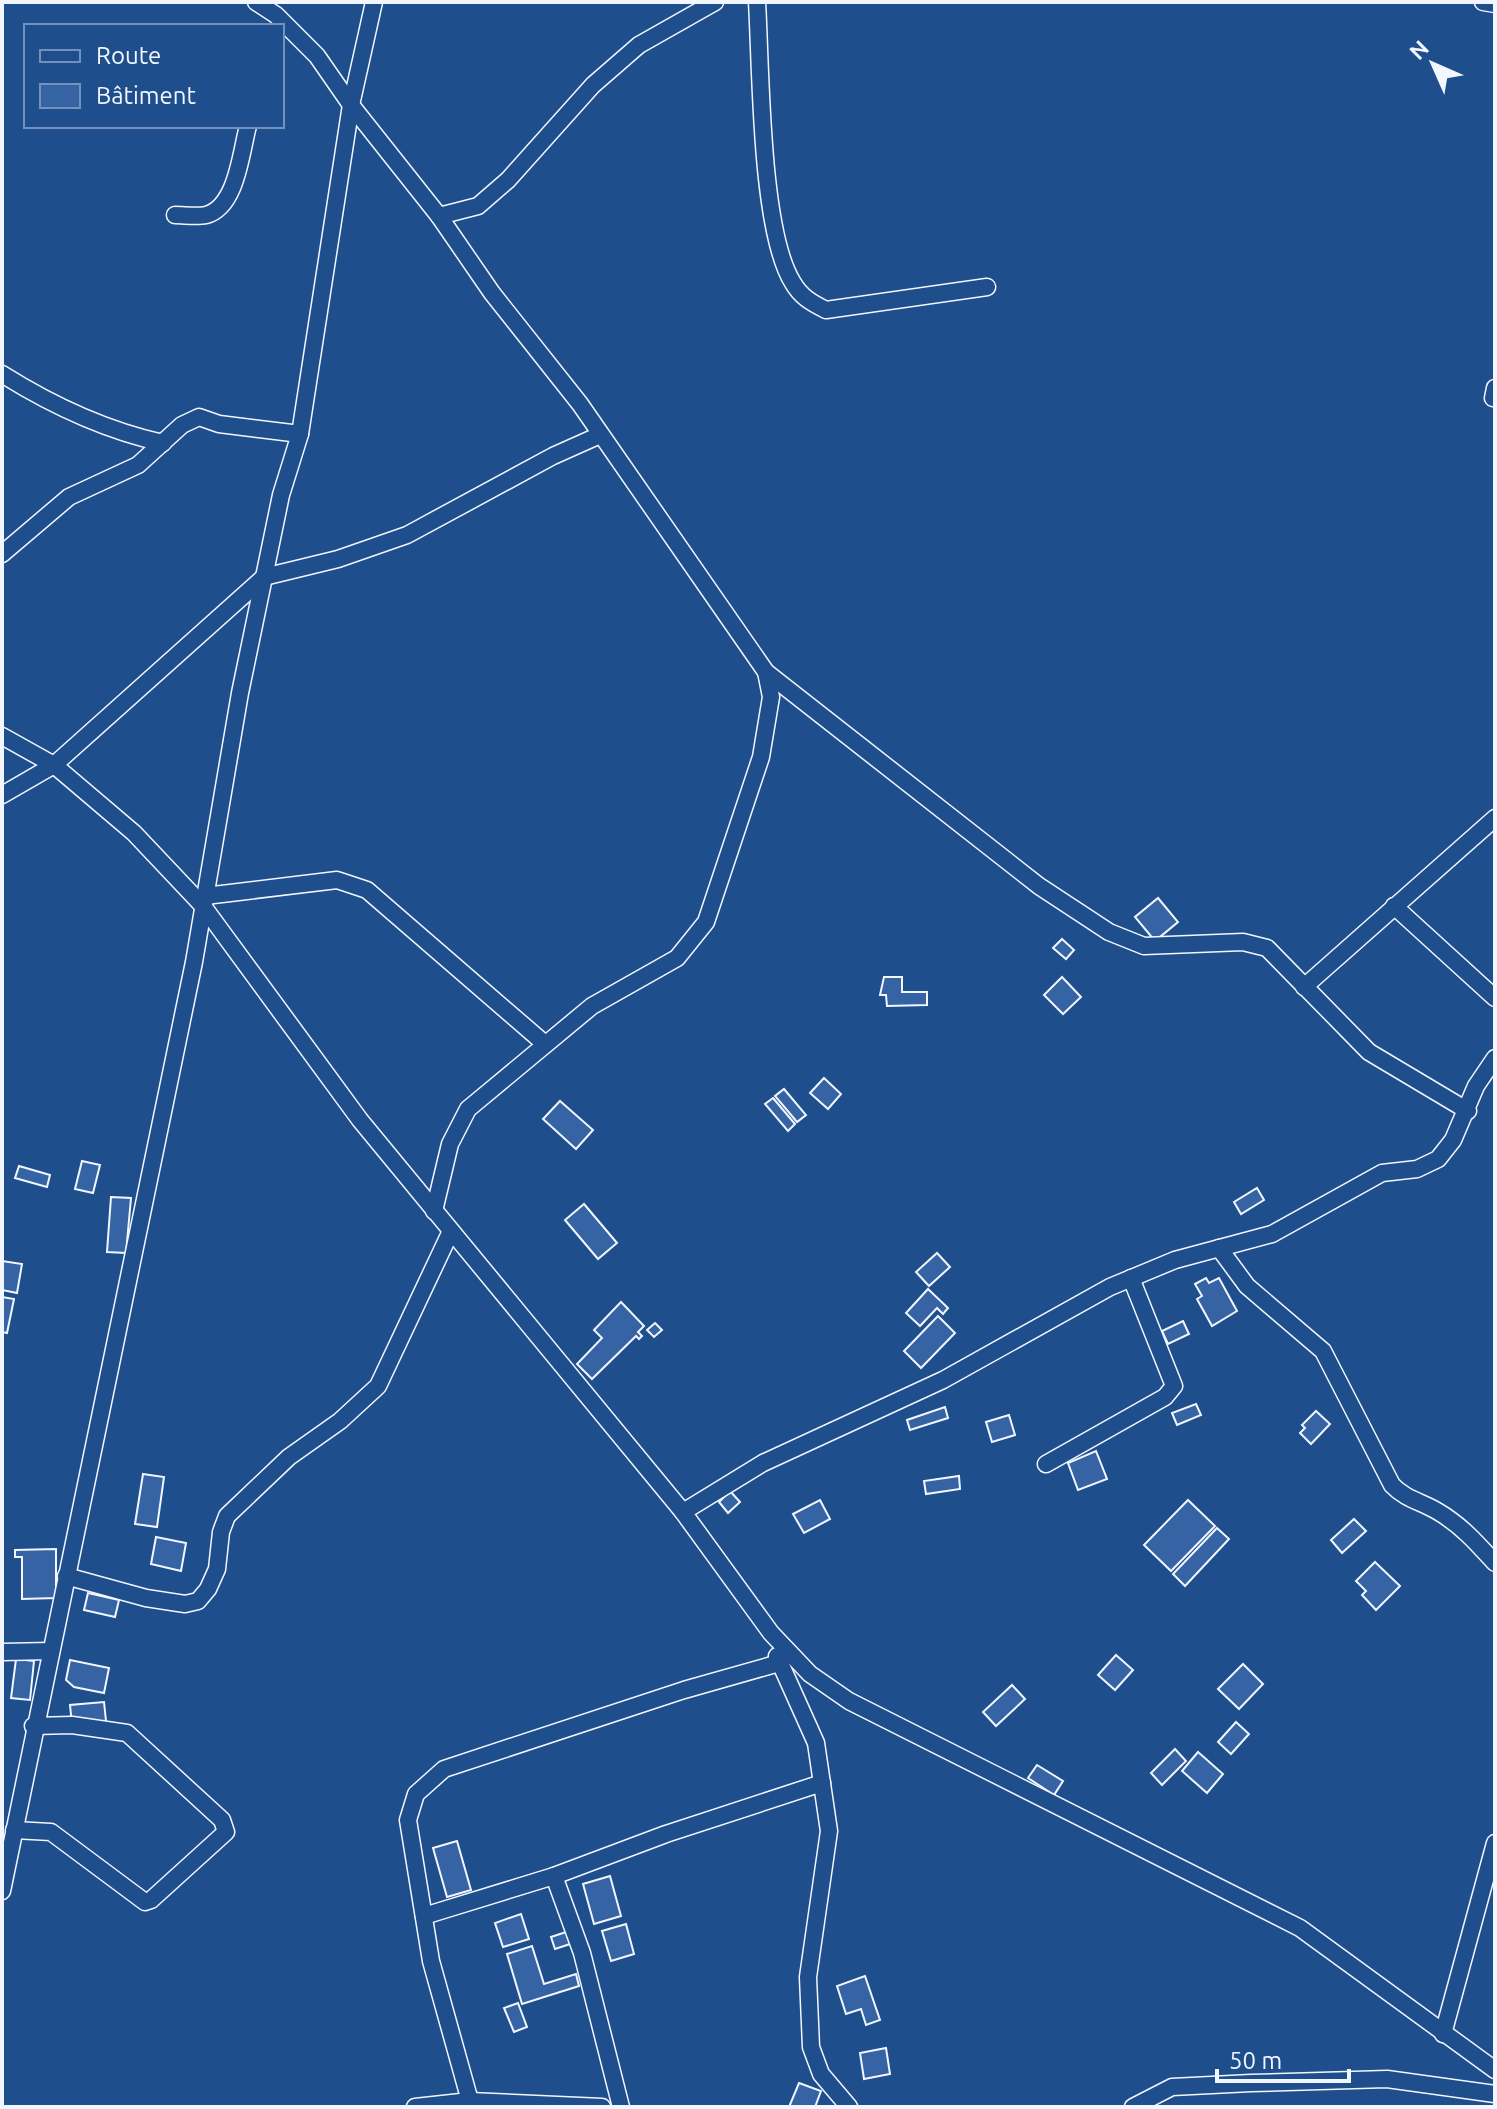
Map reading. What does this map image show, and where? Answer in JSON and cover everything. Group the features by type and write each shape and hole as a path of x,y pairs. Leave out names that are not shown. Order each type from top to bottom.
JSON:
{"street":[{"path":"256,2 275,21"},
{"path":"2,1891 33,1726 51,1651 204,901 264,577 281,495 300,434 351,105 374,2"},
{"path":"439,216 478,206 508,180 604,75 639,45 715,2"},
{"path":"757,2 769,190 783,257 792,282 809,302 826,310 987,287"},
{"path":"1483,2 1495,4"},
{"path":"284,28 317,56 351,105 439,216 600,435 766,672 1039,886 1109,932 1144,946 1243,942 1267,948 1369,1052 1468,1111"},
{"path":"175,215 208,215 224,203 233,185 247,128"},
{"path":"2,374 40,399 119,434 163,443"},
{"path":"2,554 69,497 138,465 182,425 199,417 219,424 300,434"},
{"path":"2,795 54,765 264,577 338,559 407,535 553,456 600,435"},
{"path":"434,1211 450,1144 468,1109 592,1006 677,958 706,922 761,757 771,697 766,672"},
{"path":"2,736 54,765 134,833 204,901 360,1120 683,1512 771,1633 810,1674 849,1701 1300,1928 1495,2070"},
{"path":"1304,987 1495,818"},
{"path":"1475,834 1495,831"},
{"path":"204,901 337,880 355,884 435,946 545,1044"},
{"path":"1394,906 1495,998"},
{"path":"683,1512 763,1463 943,1380 1131,1278 1175,1260 1272,1234 1382,1173 1417,1169 1438,1159 1468,1111 1476,1086 1495,1058"},
{"path":"66,1576 146,1598 185,1604 198,1601 208,1589 217,1569 221,1532 227,1516 289,1457 340,1421 378,1386 451,1231"},
{"path":"1219,1248 1247,1286 1323,1351 1392,1485 1402,1495 1436,1510 1468,1532 1495,1563"},
{"path":"1046,1464 1165,1397 1174,1386 1131,1278"},
{"path":"771,1633 779,1663 816,1743 829,1831 808,1977 811,2047 821,2074 849,2107"},
{"path":"2,1652 51,1651"},
{"path":"470,2101 431,1961 408,1820 416,1794 444,1769 684,1690 779,1663"},
{"path":"14,1830 51,1832 145,1902 151,1900 226,1832 222,1820 127,1733 72,1725 33,1726"},
{"path":"424,1916 554,1876 666,1834 822,1783"},
{"path":"1443,2034 1495,1843"},
{"path":"554,1876 582,1953 621,2107"},
{"path":"1133,2107 1161,2101 1172,2087 1387,2079 1495,2094"},
{"path":"415,2107 470,2101 602,2107"}],"building":[{"path":"1158,898 1178,922 1155,941 1135,917"},
{"path":"1062,939 1074,950 1066,959 1053,948"},
{"path":"884,977 902,977 902,992 927,992 927,1005 887,1006 886,995 880,995"},
{"path":"1062,977 1081,997 1063,1014 1044,995"},
{"path":"824,1078 841,1094 828,1109 810,1093"},
{"path":"784,1089 806,1115 797,1122 775,1096"},
{"path":"773,1098 795,1124 788,1131 765,1104"},
{"path":"560,1101 593,1130 576,1149 543,1119"},
{"path":"82,1161 100,1165 93,1193 75,1189"},
{"path":"19,1166 50,1175 47,1187 15,1178"},
{"path":"1257,1188 1264,1200 1241,1214 1234,1202"},
{"path":"111,1197 131,1198 126,1253 107,1252"},
{"path":"584,1204 617,1243 598,1259 565,1220"},
{"path":"937,1253 950,1267 929,1286 916,1272"},
{"path":"2,1261 22,1264 17,1293 2,1290"},
{"path":"1206,1278 1209,1283 1219,1278 1237,1311 1212,1326 1197,1299 1202,1296 1195,1284"},
{"path":"928,1289 948,1308 943,1314 937,1308 920,1326 906,1313"},
{"path":"2,1297 14,1299 7,1333 2,1332"},
{"path":"621,1302 644,1326 638,1332 642,1336 639,1339 636,1336 592,1379 577,1364 602,1338 594,1330"},
{"path":"938,1316 955,1333 921,1368 904,1351"},
{"path":"1183,1321 1189,1334 1168,1344 1162,1331"},
{"path":"655,1323 662,1330 654,1337 647,1330"},
{"path":"1196,1404 1201,1415 1177,1425 1172,1413"},
{"path":"945,1407 948,1418 910,1430 907,1420"},
{"path":"1316,1411 1330,1424 1311,1444 1300,1433 1305,1428 1302,1425"},
{"path":"1009,1415 1015,1435 992,1442 986,1422"},
{"path":"1096,1451 1107,1479 1078,1490 1068,1463"},
{"path":"143,1474 164,1477 157,1527 135,1524"},
{"path":"959,1476 960,1489 926,1494 924,1481"},
{"path":"730,1491 740,1502 728,1513 719,1502"},
{"path":"820,1500 830,1519 804,1533 793,1514"},
{"path":"1188,1500 1215,1526 1171,1571 1144,1545"},
{"path":"1354,1519 1366,1531 1342,1553 1331,1540"},
{"path":"1217,1528 1229,1539 1185,1586 1173,1574"},
{"path":"156,1537 186,1543 181,1571 151,1564"},
{"path":"56,1549 56,1598 22,1599 22,1557 15,1557 15,1550"},
{"path":"1375,1562 1400,1586 1376,1610 1362,1595 1366,1591 1356,1581"},
{"path":"88,1593 119,1600 115,1617 84,1610"},
{"path":"1116,1655 1133,1670 1115,1690 1098,1675"},
{"path":"16,1659 34,1661 30,1700 11,1698"},
{"path":"70,1660 109,1668 104,1693 74,1687 66,1680"},
{"path":"1243,1664 1263,1684 1239,1709 1218,1689"},
{"path":"1012,1685 1025,1699 996,1726 983,1712"},
{"path":"104,1702 106,1721 72,1725 70,1705"},
{"path":"1236,1722 1249,1734 1231,1754 1218,1742"},
{"path":"1175,1749 1186,1761 1162,1785 1151,1773"},
{"path":"1198,1752 1223,1774 1207,1793 1182,1771"},
{"path":"1037,1765 1063,1781 1054,1795 1028,1778"},
{"path":"457,1841 471,1890 447,1897 433,1848"},
{"path":"610,1876 621,1916 594,1924 583,1884"},
{"path":"521,1914 529,1939 503,1947 495,1923"},
{"path":"626,1924 634,1954 611,1961 602,1931"},
{"path":"566,1932 570,1944 555,1949 551,1937"},
{"path":"532,1946 544,1984 576,1974 579,1986 522,2004 507,1954"},
{"path":"865,1976 880,2020 866,2025 861,2009 846,2014 837,1986"},
{"path":"518,2003 527,2027 514,2032 504,2008"},
{"path":"886,2048 890,2074 864,2079 860,2053"},
{"path":"799,2083 821,2091 815,2107 789,2107"}]}
